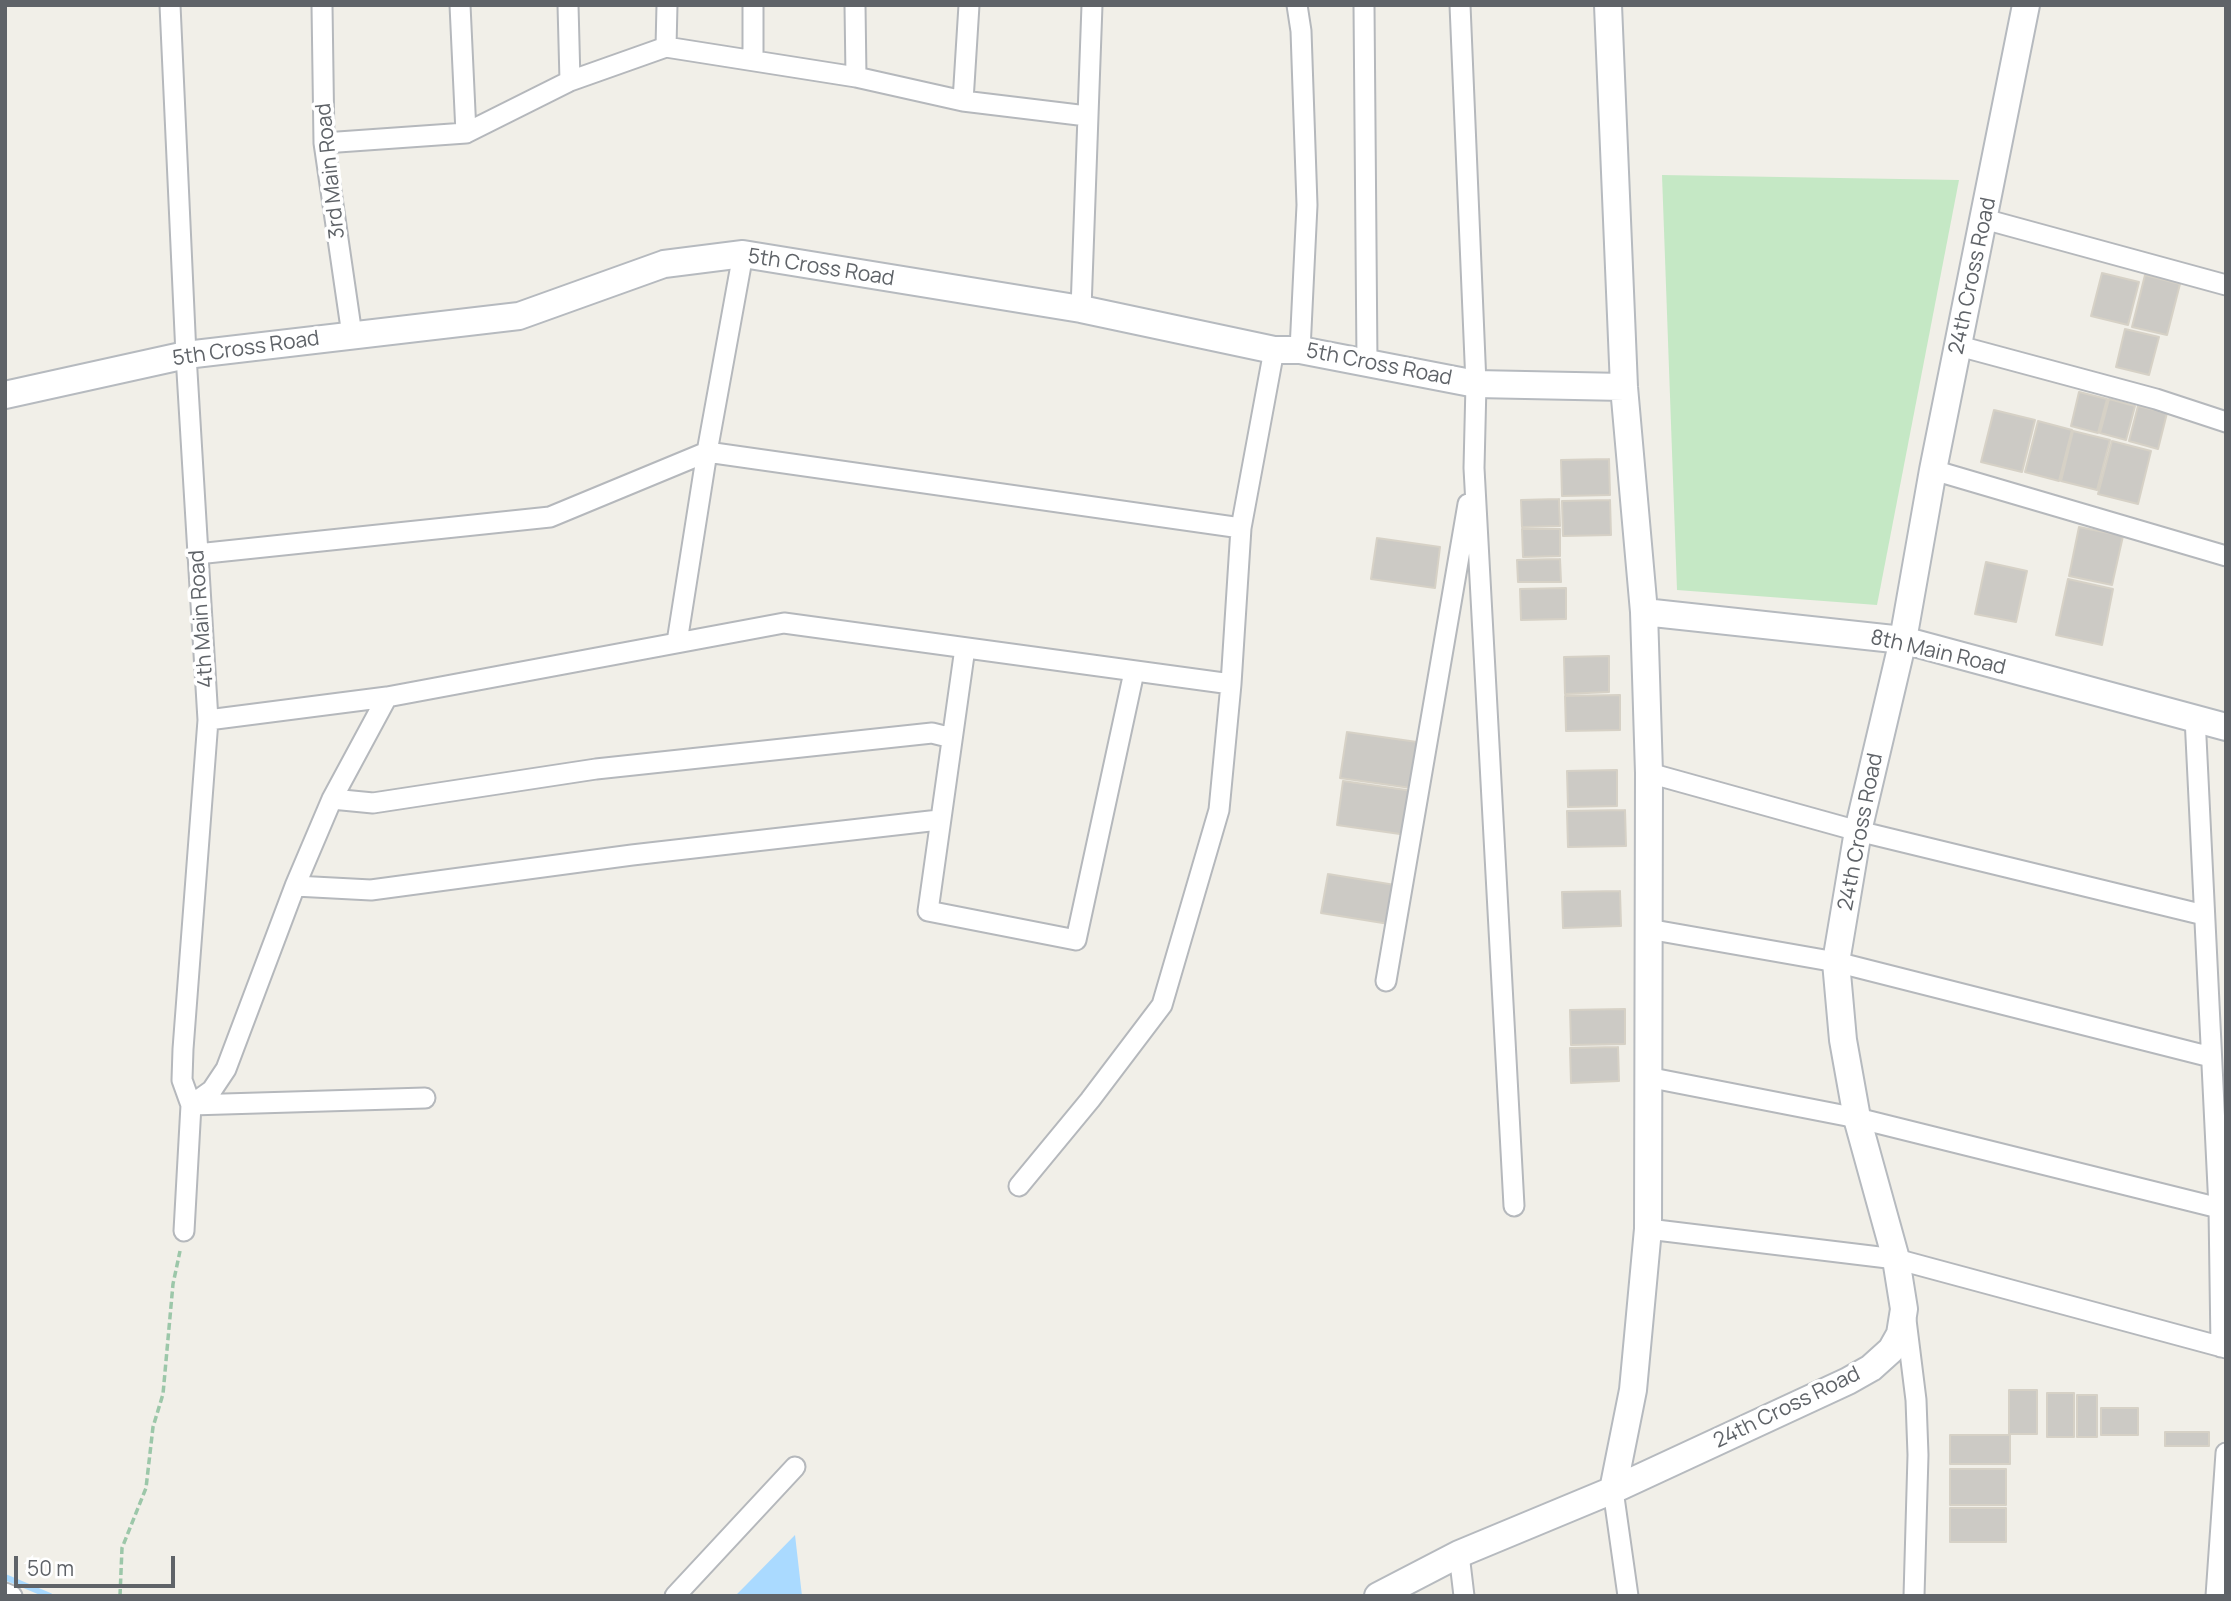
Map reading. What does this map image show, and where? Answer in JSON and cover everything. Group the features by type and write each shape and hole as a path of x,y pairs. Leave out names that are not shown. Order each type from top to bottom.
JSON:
{"street":[{"name":"4th Main Road","path":"170,5 186,355 208,720 183,1049 182,1080 191,1105 184,1231"},
{"name":"3rd Main Road","path":"322,5 324,143 352,335"},
{"path":"460,5 466,133"},
{"path":"568,5 570,81"},
{"path":"666,47 667,5"},
{"path":"753,5 753,60"},
{"path":"855,5 856,77"},
{"path":"963,101 969,5"},
{"path":"1081,309 1092,5"},
{"path":"1297,5 1301,31 1307,205 1300,350"},
{"path":"1364,5 1367,362"},
{"path":"1460,5 1476,384 1474,468 1514,1206"},
{"path":"1608,5 1624,387 1644,612 1649,773 1648,1229 1633,1390 1613,1490 1628,1596"},
{"name":"24th Cross Road","path":"1378,1596 1459,1554 1613,1490 1871,1368 1891,1350 1899,1334 1904,1309 1896,1259 1857,1118 1843,1040 1836,962 1858,831 1903,640 1933,470 2026,5"},
{"path":"324,143 466,133 570,81 666,47 856,77 963,101 1087,116"},
{"path":"1984,219 2226,285"},
{"name":"5th Cross Road","path":"5,394 186,355 519,316 664,264 743,254 1081,309 1274,350 1300,350 1476,384 1624,387"},
{"path":"677,642 707,452 743,254"},
{"path":"1958,346 2156,399 2226,422"},
{"path":"1019,1186 1090,1100 1162,1005 1219,810 1231,684 1241,528 1274,350"},
{"path":"197,554 550,517 707,452 1241,528"},
{"path":"1386,981 1474,468"},
{"path":"1933,470 2226,556"},
{"name":"8th Main Road","path":"1644,612 1903,640 2226,727"},
{"path":"208,720 387,697 785,623 1231,684"},
{"path":"965,648 928,911 1076,940 1134,672"},
{"path":"191,1105 212,1090 226,1069 295,886 332,799 387,697"},
{"path":"1648,1229 1896,1259 2223,1347 2219,1208 2195,717"},
{"path":"332,799 373,803 596,769 932,733 952,738"},
{"path":"1649,773 1858,831 2204,915"},
{"path":"295,886 371,890 645,853 939,820"},
{"path":"1648,929 1836,962 2211,1057"},
{"path":"1647,1077 1857,1118 2219,1208"},
{"path":"191,1105 425,1098"},
{"path":"1904,1309 1916,1400 1914,1596"},
{"path":"2216,1596 2226,1453"},
{"path":"675,1596 795,1467"},
{"path":"1459,1554 1465,1596"},
{"path":"5,1593 12,1596"}],"path":[{"path":"120,1596 122,1548 146,1488 153,1427 163,1394 173,1284 184,1231"}],"green space":[{"path":"1662,175 1959,180 1877,605 1677,590"}],"water":[{"path":"795,1535 802,1596 735,1596 747,1584"}],"building":[{"path":"2102,273 2139,282 2128,325 2091,316"},
{"path":"2145,275 2180,284 2167,335 2132,327"},
{"path":"2125,329 2159,337 2149,375 2116,367"},
{"path":"2079,392 2107,399 2098,433 2071,426"},
{"path":"2109,399 2135,406 2126,440 2100,433"},
{"path":"2138,406 2167,413 2158,449 2129,441"},
{"path":"1994,410 2035,420 2022,472 1981,462"},
{"path":"2038,421 2072,430 2059,481 2025,472"},
{"path":"2073,431 2110,440 2097,490 2061,481"},
{"path":"2112,441 2151,451 2138,504 2098,494"},
{"path":"1609,459 1610,495 1562,496 1561,460"},
{"path":"1559,499 1560,526 1522,527 1521,500"},
{"path":"1610,500 1611,535 1563,536 1562,501"},
{"path":"2079,527 2123,536 2112,585 2069,576"},
{"path":"1522,529 1560,529 1560,556 1523,557"},
{"path":"1377,538 1440,547 1435,588 1371,579"},
{"path":"1560,559 1561,582 1518,582 1517,560"},
{"path":"1986,562 2027,571 2016,622 1975,614"},
{"path":"2068,579 2113,589 2102,645 2056,635"},
{"path":"1566,588 1566,619 1521,620 1520,589"},
{"path":"1609,656 1609,692 1565,694 1564,657"},
{"path":"1620,695 1620,730 1566,731 1565,696"},
{"path":"1347,732 1417,742 1411,788 1340,778"},
{"path":"1617,770 1617,806 1568,807 1567,771"},
{"path":"1343,781 1413,791 1407,835 1337,825"},
{"path":"1625,810 1626,846 1568,847 1567,811"},
{"path":"1328,874 1395,885 1389,924 1321,913"},
{"path":"1620,891 1621,926 1563,928 1562,892"},
{"path":"1625,1009 1625,1044 1571,1045 1570,1010"},
{"path":"1618,1047 1619,1081 1571,1083 1570,1048"},
{"path":"2009,1390 2037,1390 2037,1434 2009,1434"},
{"path":"2047,1393 2074,1393 2074,1437 2047,1437"},
{"path":"2077,1395 2097,1395 2097,1437 2077,1437"},
{"path":"2101,1408 2138,1408 2138,1435 2101,1435"},
{"path":"2165,1432 2209,1432 2209,1446 2165,1446"},
{"path":"1950,1435 2010,1435 2010,1464 1950,1464"},
{"path":"1950,1469 2006,1469 2006,1505 1950,1505"},
{"path":"1950,1508 2006,1508 2006,1542 1950,1542"}],"waterway":[{"path":"5,1577 50,1596"}]}
